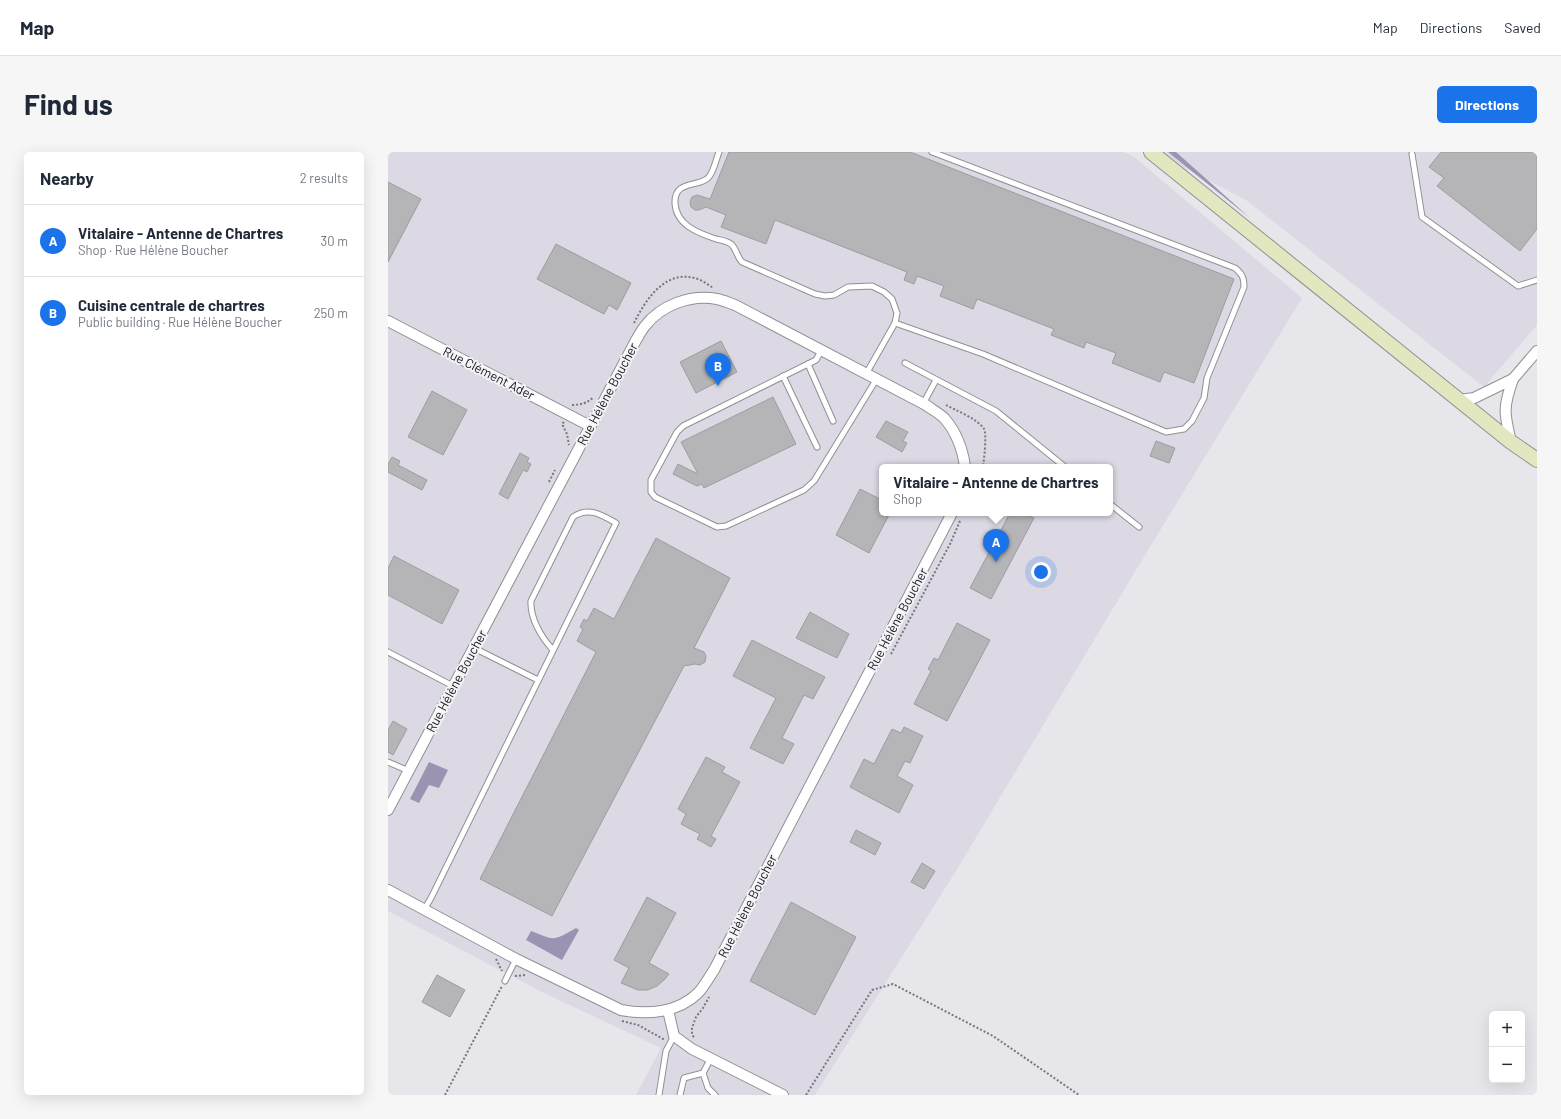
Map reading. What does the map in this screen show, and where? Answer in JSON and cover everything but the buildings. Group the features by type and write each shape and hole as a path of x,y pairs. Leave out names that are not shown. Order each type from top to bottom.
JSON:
{"main road":[{"path":"1151,152 1511,442 1537,460"}],"street":[{"name":"Rue Hélène Boucher","path":"388,810 590,426 645,325 659,312 683,300 700,298 716,299 735,305 876,380 925,400 943,418 953,431 960,444 965,464"},
{"name":"Rue Clément Ader","path":"388,321 590,426"},
{"path":"1511,442 1505,416 1506,399 1513,379 1537,351"},
{"path":"1459,400 1474,398 1513,379"},
{"name":"Rue Hélène Boucher","path":"388,890 516,959 621,1010 638,1013 651,1013 668,1010 684,1003 698,993 714,970 950,516"},
{"path":"668,1010 674,1036 692,1048 783,1095"}],"lane":[{"path":"719,152 710,176 705,180 689,184 678,191 675,201 678,217 683,223 705,235 730,243 734,247 737,256 742,262 815,294 825,296 834,295 848,287 872,286 884,292 892,299 897,313 895,323 866,374"},
{"path":"895,323 983,354 1166,432 1184,428 1192,421 1204,398 1207,378 1244,286 1242,274 1235,268 932,152"},
{"path":"1412,154 1422,216 1518,286 1537,280"},
{"path":"821,351 816,360 683,426 677,432 651,480 652,492 655,497 717,527 726,526 804,490 814,481 876,380"},
{"path":"905,363 996,411 1061,464"},
{"path":"808,364 833,421"},
{"path":"783,376 817,447"},
{"path":"925,400 936,380"},
{"path":"1113,506 1139,527"},
{"path":"424,910 538,680 553,650 616,523 596,512 578,513 573,517 530,601 530,608 542,639 553,650"},
{"path":"474,648 538,680"},
{"path":"388,652 453,686"},
{"path":"388,762 409,771"},
{"path":"505,981 516,959"},
{"path":"659,1095 666,1051 674,1036"},
{"path":"711,1058 703,1073 708,1088 715,1095"},
{"path":"680,1095 684,1078 703,1073"},
{"path":"704,1095 708,1088"}],"path":[{"path":"631,328 645,301 667,281 678,277 699,279 713,288 720,290"},
{"path":"567,404 584,404 598,393"},
{"path":"925,400 978,422 984,429 985,436 983,464"},
{"path":"445,1095 505,981"},
{"path":"806,1095 872,990 893,984 994,1036 1079,1095"}],"shaded area":[{"path":"388,152 1123,152 1133,156 1302,298 1145,555 956,871 815,1095 636,1095 661,1048 544,993 388,911"},
{"path":"1154,152 1537,152 1537,325 1484,387 1246,200"},
{"path":"1168,152 1176,152 1250,218"},
{"path":"429,762 448,770 439,788 429,785 419,803 410,799"},
{"path":"576,928 579,930 562,960 526,940 531,931 549,938 554,938 562,936"}],"place":[{"name":"Cuisine centrale de chartres","path":"718,386"},
{"name":"Vitalaire - Antenne de Chartres","path":"996,562"}]}
